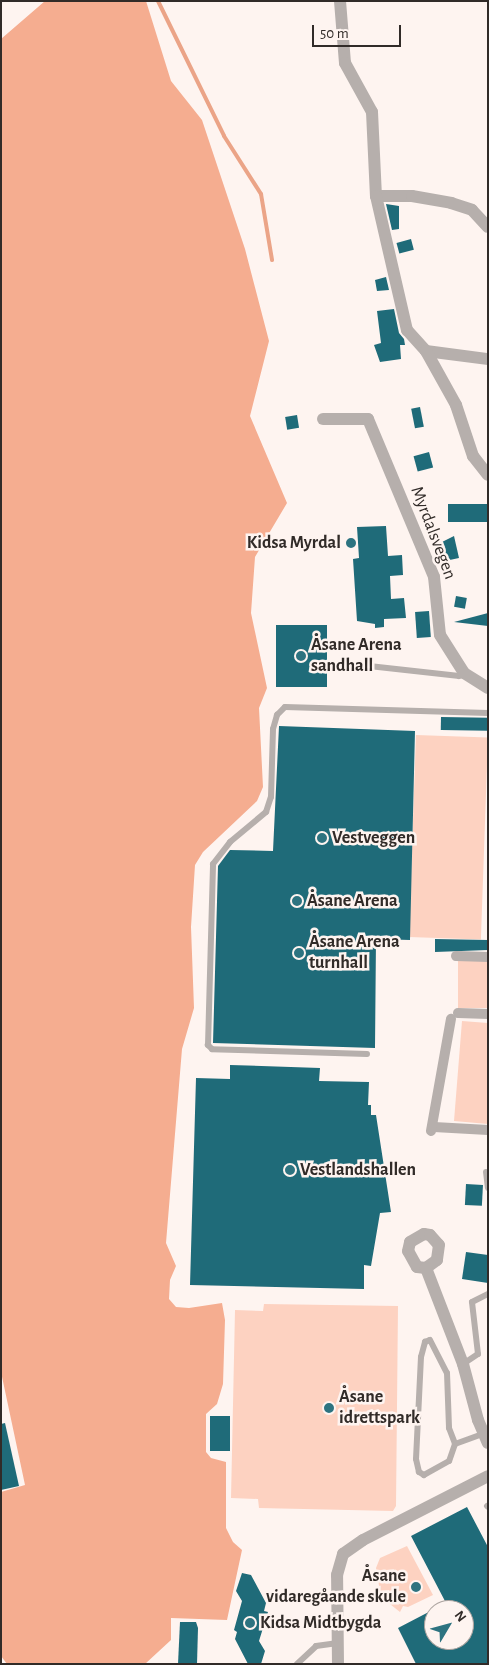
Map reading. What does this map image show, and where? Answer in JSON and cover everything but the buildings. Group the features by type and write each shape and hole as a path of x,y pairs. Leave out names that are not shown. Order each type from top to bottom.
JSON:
{"street":[{"path":"340,1 345,63 372,112 376,196 407,330 426,351 456,405 473,456 488,475"},
{"path":"376,196 412,196 451,204 472,210 488,227"},
{"path":"426,351 488,359"},
{"name":"Myrdalsvegen","path":"323,419 368,419 434,577 440,635 464,673 488,688"},
{"path":"456,956 488,957"},
{"path":"488,1014 454,1016 436,1090 432,1129 456,1131 488,1130"},
{"path":"426,1268 463,1364 485,1438"},
{"path":"338,1663 338,1575 343,1554 363,1540 488,1476"}],"lane":[{"path":"351,664 459,676 464,673"},
{"path":"367,1054 212,1049 208,1045 213,864 230,842 249,829 266,812 272,798 273,729 277,715 285,708 488,713"},
{"path":"486,1172 488,1188"},
{"path":"463,1364 478,1354 472,1302 488,1294"},
{"path":"430,1340 435,1345 447,1374 449,1428 455,1444 449,1461 429,1474 420,1472 416,1459 421,1357 424,1342 430,1340"},
{"path":"455,1444 485,1438"},
{"path":"297,1664 316,1646 338,1643"}],"shaded area":[{"path":"45,1 146,1 171,81 202,120 245,249 269,341 250,416 287,503 255,557 251,613 267,688 259,708 263,787 257,801 203,852 195,865 191,927 194,1008 182,1049 166,1243 176,1266 170,1280 169,1299 176,1307 189,1308 222,1303 225,1320 223,1384 217,1404 206,1414 206,1452 211,1458 226,1462 226,1528 233,1542 242,1550 227,1620 171,1618 171,1640 145,1664 7,1664 1,1656 1,1492 25,1485 1,1372 1,39"},
{"name":"Åsane Arena","path":"416,735 488,738 481,939 409,937"},
{"path":"458,960 488,960 488,1008 458,1008"},
{"path":"462,1021 488,1023 488,1124 454,1121"},
{"name":"Åsane idrettspark","path":"264,1304 398,1306 396,1506 393,1511 259,1508 258,1499 231,1498 235,1310 263,1311"},
{"path":"407,1546 433,1595 408,1607 403,1606 400,1612 381,1597 376,1568 380,1558"}],"waterway":[{"path":"158,1 224,136 261,194 272,260"}],"place":[{"name":"Kidsa Myrdal","path":"351,543"},
{"name":"Åsane Arena sandhall","path":"301,656"},
{"name":"Vestveggen","path":"322,838"},
{"name":"Åsane Arena","path":"297,901"},
{"name":"Åsane Arena turnhall","path":"299,953"},
{"name":"Vestlandshallen","path":"290,1170"},
{"name":"Åsane idrettspark","path":"329,1408"},
{"name":"Åsane vidaregåande skule","path":"416,1587"},
{"name":"Kidsa Midtbygda","path":"250,1623"}]}
